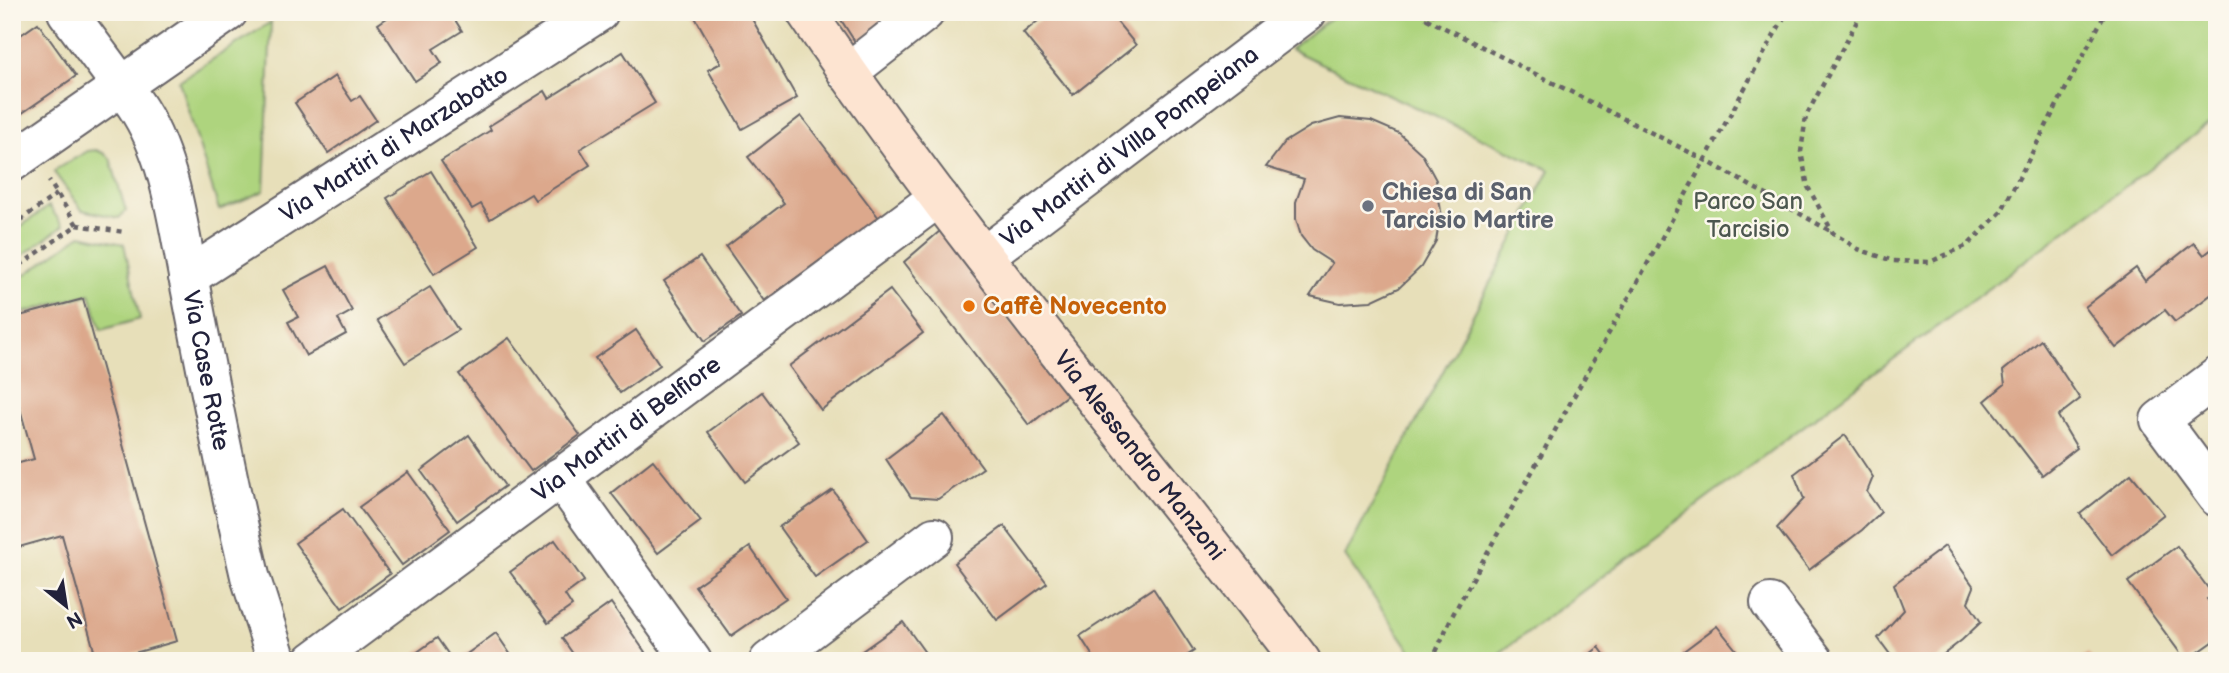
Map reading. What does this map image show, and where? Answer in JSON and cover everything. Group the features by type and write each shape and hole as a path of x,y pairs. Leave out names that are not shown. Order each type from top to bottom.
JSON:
{"street":[{"name":"Via Case Rotte","path":"67,12 146,120 159,148 181,234 250,576 277,661"},
{"path":"21,156 228,12"},
{"name":"Via Martiri di Marzabotto","path":"188,277 599,12"},
{"name":"Via Alessandro Manzoni","path":"806,12 847,74 939,197 1301,661"},
{"path":"847,74 925,12"},
{"name":"Via Martiri di Villa Pompeiana","path":"984,256 1307,12"},
{"name":"Via Martiri di Belfiore","path":"313,661 939,197"},
{"path":"2217,377 2160,420 2217,497"},
{"path":"560,477 692,661"},
{"path":"769,661 934,537"},
{"path":"1770,603 1814,661"}],"path":[{"path":"1435,12 1427,19 1705,160 1858,249 1893,261 1930,262 1968,245 2001,212 2106,12"},
{"path":"1432,661 1451,618 1787,12"},
{"path":"1833,233 1808,187 1801,152 1806,116 1862,12"},
{"path":"21,156 57,194 77,225"},
{"path":"12,226 57,194"},
{"path":"12,271 77,225 124,232"}],"green space":[{"name":"Parco San Tarcisio","path":"1338,12 2217,12 2217,118 1489,661 1418,661 1345,556 1550,170 1290,49"},
{"path":"271,22 264,191 219,210 179,81"},
{"path":"96,150 110,158 126,211 119,218 82,210 54,172 88,151"},
{"path":"49,206 63,226 12,263 12,233"},
{"path":"81,235 124,244 140,319 101,330 90,294 12,316 12,284"}],"building":[{"path":"396,12 450,12 462,31 433,49 442,63 415,81 378,24"},
{"path":"692,12 748,12 797,98 742,129 708,70 721,63"},
{"path":"836,12 896,12 857,45"},
{"path":"1049,12 1109,12 1136,45 1073,95 1023,33"},
{"path":"38,23 76,76 12,120 12,41"},
{"path":"623,52 655,103 580,149 590,165 535,200 531,194 490,219 481,204 472,209 441,161 491,130 489,126 545,91 549,98"},
{"path":"335,76 352,101 360,96 376,120 328,153 295,103"},
{"path":"801,116 879,218 764,301 726,247 784,203 748,157"},
{"name":"Chiesa di San Tarcisio Martire","path":"1340,118 1371,121 1399,133 1422,154 1436,180 1441,211 1436,241 1421,267 1399,288 1371,301 1340,303 1310,296 1332,263 1312,250 1301,236 1296,219 1296,202 1304,179 1266,167 1285,142 1311,126"},
{"path":"431,171 478,247 434,274 387,198"},
{"path":"940,231 1067,395 1029,425 904,262"},
{"path":"2194,243 2204,255 2217,245 2217,290 2175,322 2165,310 2116,348 2085,307 2136,268 2145,281"},
{"path":"700,257 741,316 705,341 664,281"},
{"path":"328,266 352,311 338,319 346,334 306,356 288,322 298,317 283,290"},
{"path":"430,287 458,330 405,363 377,320"},
{"path":"890,290 923,333 821,410 789,366"},
{"path":"83,299 177,641 106,661 97,661 62,535 12,549 12,465 34,459 12,380 12,318"},
{"path":"636,330 660,365 620,393 595,358"},
{"path":"509,338 580,435 531,471 459,374"},
{"path":"2041,340 2080,399 2058,416 2077,448 2042,475 1985,401 2005,384 2003,371"},
{"path":"762,392 799,442 745,482 708,432"},
{"path":"944,415 983,468 938,499 911,497 886,459"},
{"path":"469,435 505,486 457,521 421,471"},
{"path":"1845,435 1873,477 1867,492 1881,512 1809,570 1777,528 1804,499 1794,474"},
{"path":"653,460 701,521 658,553 611,493"},
{"path":"408,472 450,530 402,565 359,507"},
{"path":"2131,474 2164,514 2112,555 2080,514"},
{"path":"833,490 868,540 815,577 779,527"},
{"path":"343,509 390,574 342,608 295,543"},
{"path":"1004,526 1047,583 997,620 954,563"},
{"path":"555,540 584,581 565,595 572,606 548,623 510,572"},
{"path":"1945,546 1974,587 1968,602 1981,622 1935,661 1895,661 1878,638 1904,610 1894,584"},
{"path":"2177,546 2213,595 2207,599 2217,612 2217,639 2186,661 2128,582"},
{"path":"750,547 786,598 731,636 695,586"},
{"path":"1153,588 1194,651 1179,661 1096,661 1080,636"},
{"path":"611,603 645,652 633,661 578,661 562,638"},
{"path":"903,622 931,661 848,661"},
{"path":"1717,626 1745,661 1686,661 1681,653"},
{"path":"496,633 515,661 457,661"},
{"path":"437,638 453,661 405,661"},
{"path":"1599,647 1609,661 1581,661"},
{"path":"2088,653 2094,661 2077,661"}],"place":[{"name":"Chiesa di San Tarcisio Martire","path":"1368,206"},
{"name":"Caffè Novecento","path":"969,306"}]}
